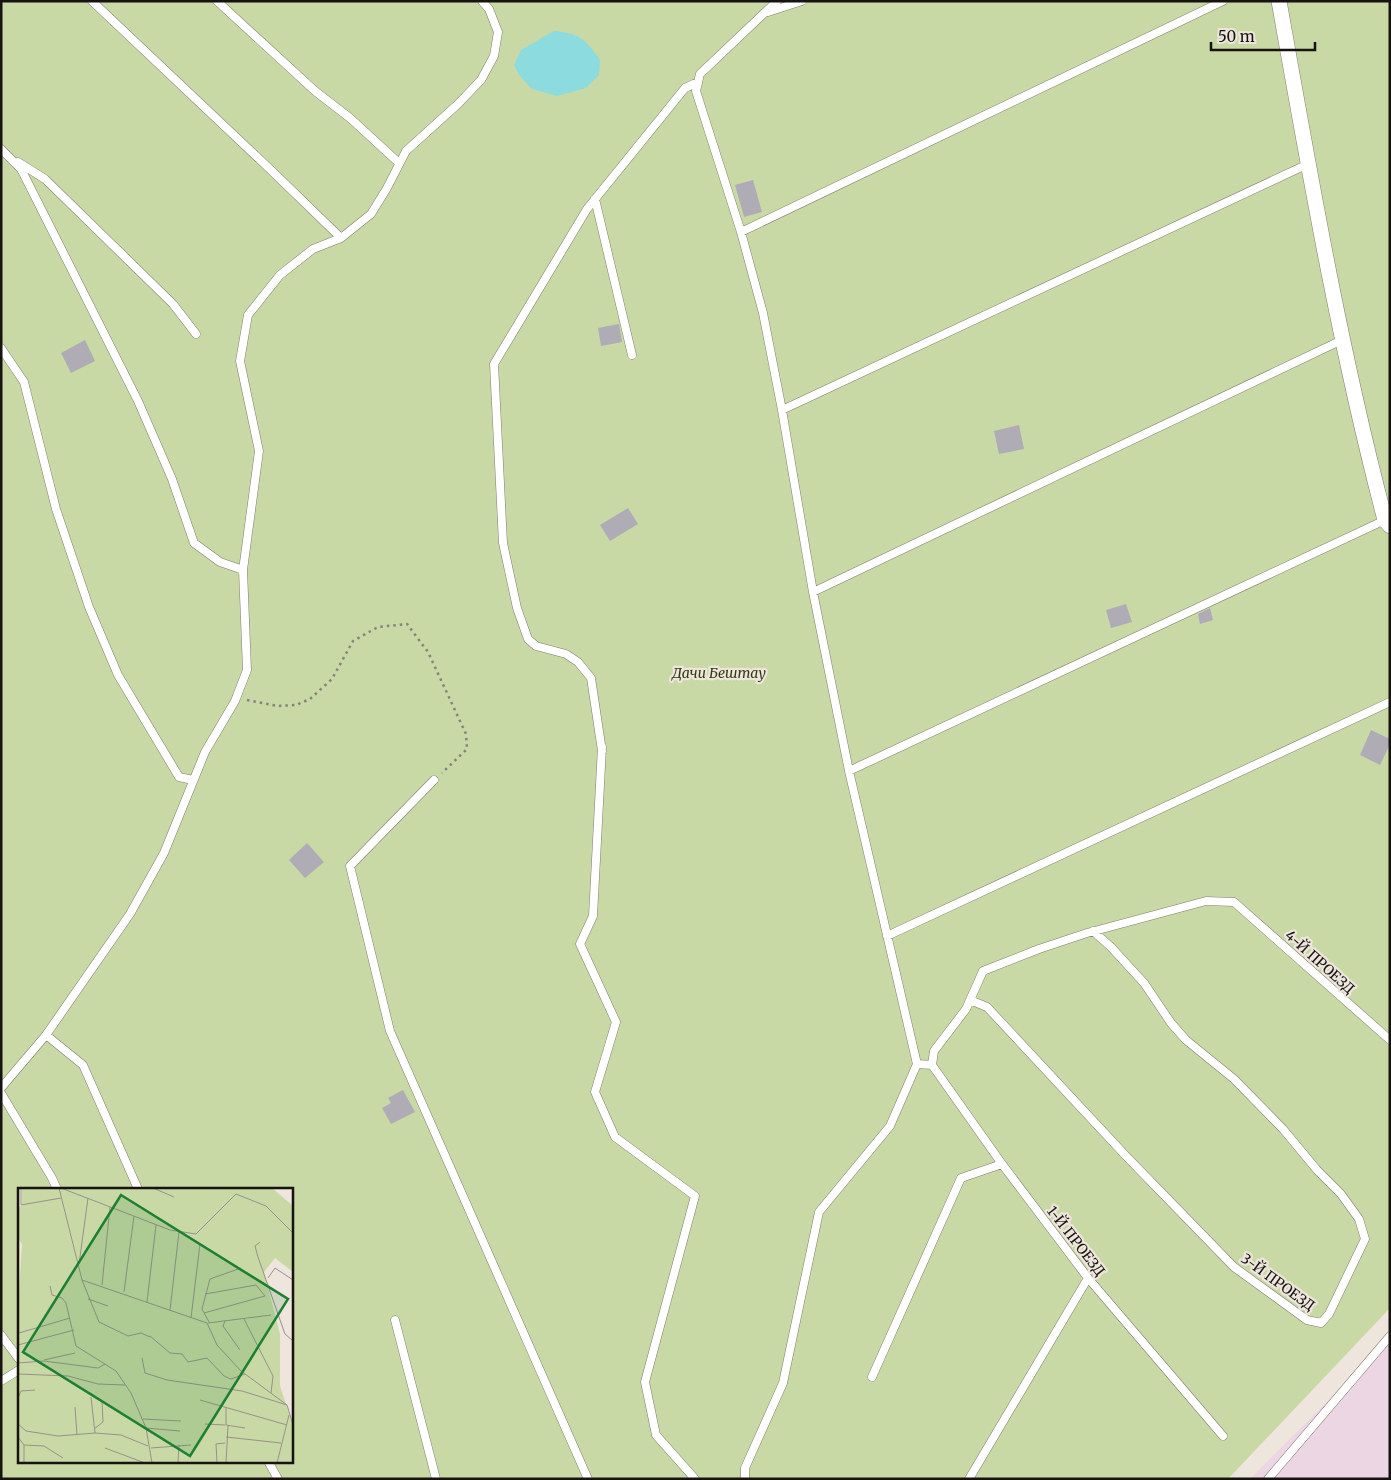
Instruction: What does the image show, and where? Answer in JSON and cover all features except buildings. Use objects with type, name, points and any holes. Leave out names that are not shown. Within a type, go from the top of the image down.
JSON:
[{"type":"street","points":[[1279,1],[1342,340],[1366,449],[1387,523]]},
{"type":"lane","points":[[92,1],[341,238]]},
{"type":"lane","points":[[217,1],[315,91],[350,118],[399,163]]},
{"type":"lane","points":[[1,1088],[46,1035],[130,914],[164,854],[205,752],[235,701],[247,670],[243,570],[259,451],[240,361],[248,315],[280,275],[313,249],[341,238],[371,214],[406,151],[458,104],[481,80],[494,56],[498,32],[489,9],[482,1]]},
{"type":"lane","points":[[745,1479],[745,1468],[783,1383],[819,1212],[890,1126],[917,1064],[849,771],[813,592],[782,410],[763,313],[741,232],[696,91],[700,74],[777,1]]},
{"type":"lane","points":[[766,13],[802,1]]},
{"type":"lane","points":[[741,232],[1223,1]]},
{"type":"lane","points":[[695,1479],[656,1435],[644,1382],[695,1196],[614,1136],[595,1092],[616,1022],[580,944],[593,916],[602,749],[591,678],[578,662],[566,654],[536,646],[528,639],[517,608],[503,543],[494,364],[582,217],[595,199],[685,88],[698,82]]},
{"type":"lane","points":[[1,149],[20,169],[138,401],[172,479],[194,543],[220,562],[243,570]]},
{"type":"lane","points":[[10,157],[45,179],[173,304],[196,334]]},
{"type":"lane","points":[[782,410],[1308,164]]},
{"type":"lane","points":[[595,199],[632,355]]},
{"type":"lane","points":[[813,592],[1342,340]]},
{"type":"lane","points":[[1,348],[24,382],[56,510],[88,607],[118,675],[179,776],[193,780]]},
{"type":"lane","points":[[849,771],[1387,523]]},
{"type":"lane","points":[[887,936],[1390,702]]},
{"type":"lane","points":[[434,780],[350,866],[390,1031],[588,1479]]},
{"type":"lane","name":"4-Й ПРОЕЗД","points":[[1093,931],[1206,901],[1234,902],[1390,1040]]},
{"type":"lane","points":[[917,1064],[932,1065],[934,1051],[966,1008],[983,971],[1039,949],[1093,931]]},
{"type":"lane","name":"3-Й ПРОЕЗД","points":[[970,1000],[987,1007],[1126,1156],[1234,1267],[1306,1320],[1321,1323],[1329,1314],[1365,1239],[1359,1219],[1341,1194],[1317,1170],[1283,1129],[1234,1079],[1186,1040],[1171,1023],[1144,983],[1111,947],[1093,931]]},
{"type":"lane","points":[[46,1035],[83,1065],[138,1188]]},
{"type":"lane","name":"1-Й ПРОЕЗД","points":[[932,1065],[1002,1164],[1088,1278],[1223,1436]]},
{"type":"lane","points":[[1,1093],[57,1188]]},
{"type":"lane","points":[[872,1377],[961,1178],[1002,1164]]},
{"type":"lane","points":[[969,1479],[1088,1278]]},
{"type":"lane","points":[[395,1320],[436,1479]]},
{"type":"lane","points":[[1,1336],[18,1358]]},
{"type":"lane","points":[[1268,1479],[1390,1336]]},
{"type":"lane","points":[[1,1382],[18,1371]]},
{"type":"lane","points":[[269,1462],[278,1479]]},
{"type":"path","points":[[235,701],[252,700],[277,706],[296,705],[310,698],[332,679],[354,641],[378,627],[407,624],[428,652],[466,734],[467,749],[434,780]]},
{"type":"shaded area","points":[[1390,1339],[1390,1479],[1250,1479]]},
{"type":"green space","name":"Дачи Бештау","points":[[1,1],[1390,1],[1390,1308],[1228,1479],[1,1479]]},
{"type":"water","points":[[554,31],[581,38],[600,60],[599,75],[586,88],[557,96],[532,89],[520,76],[514,65],[521,50]]}]
